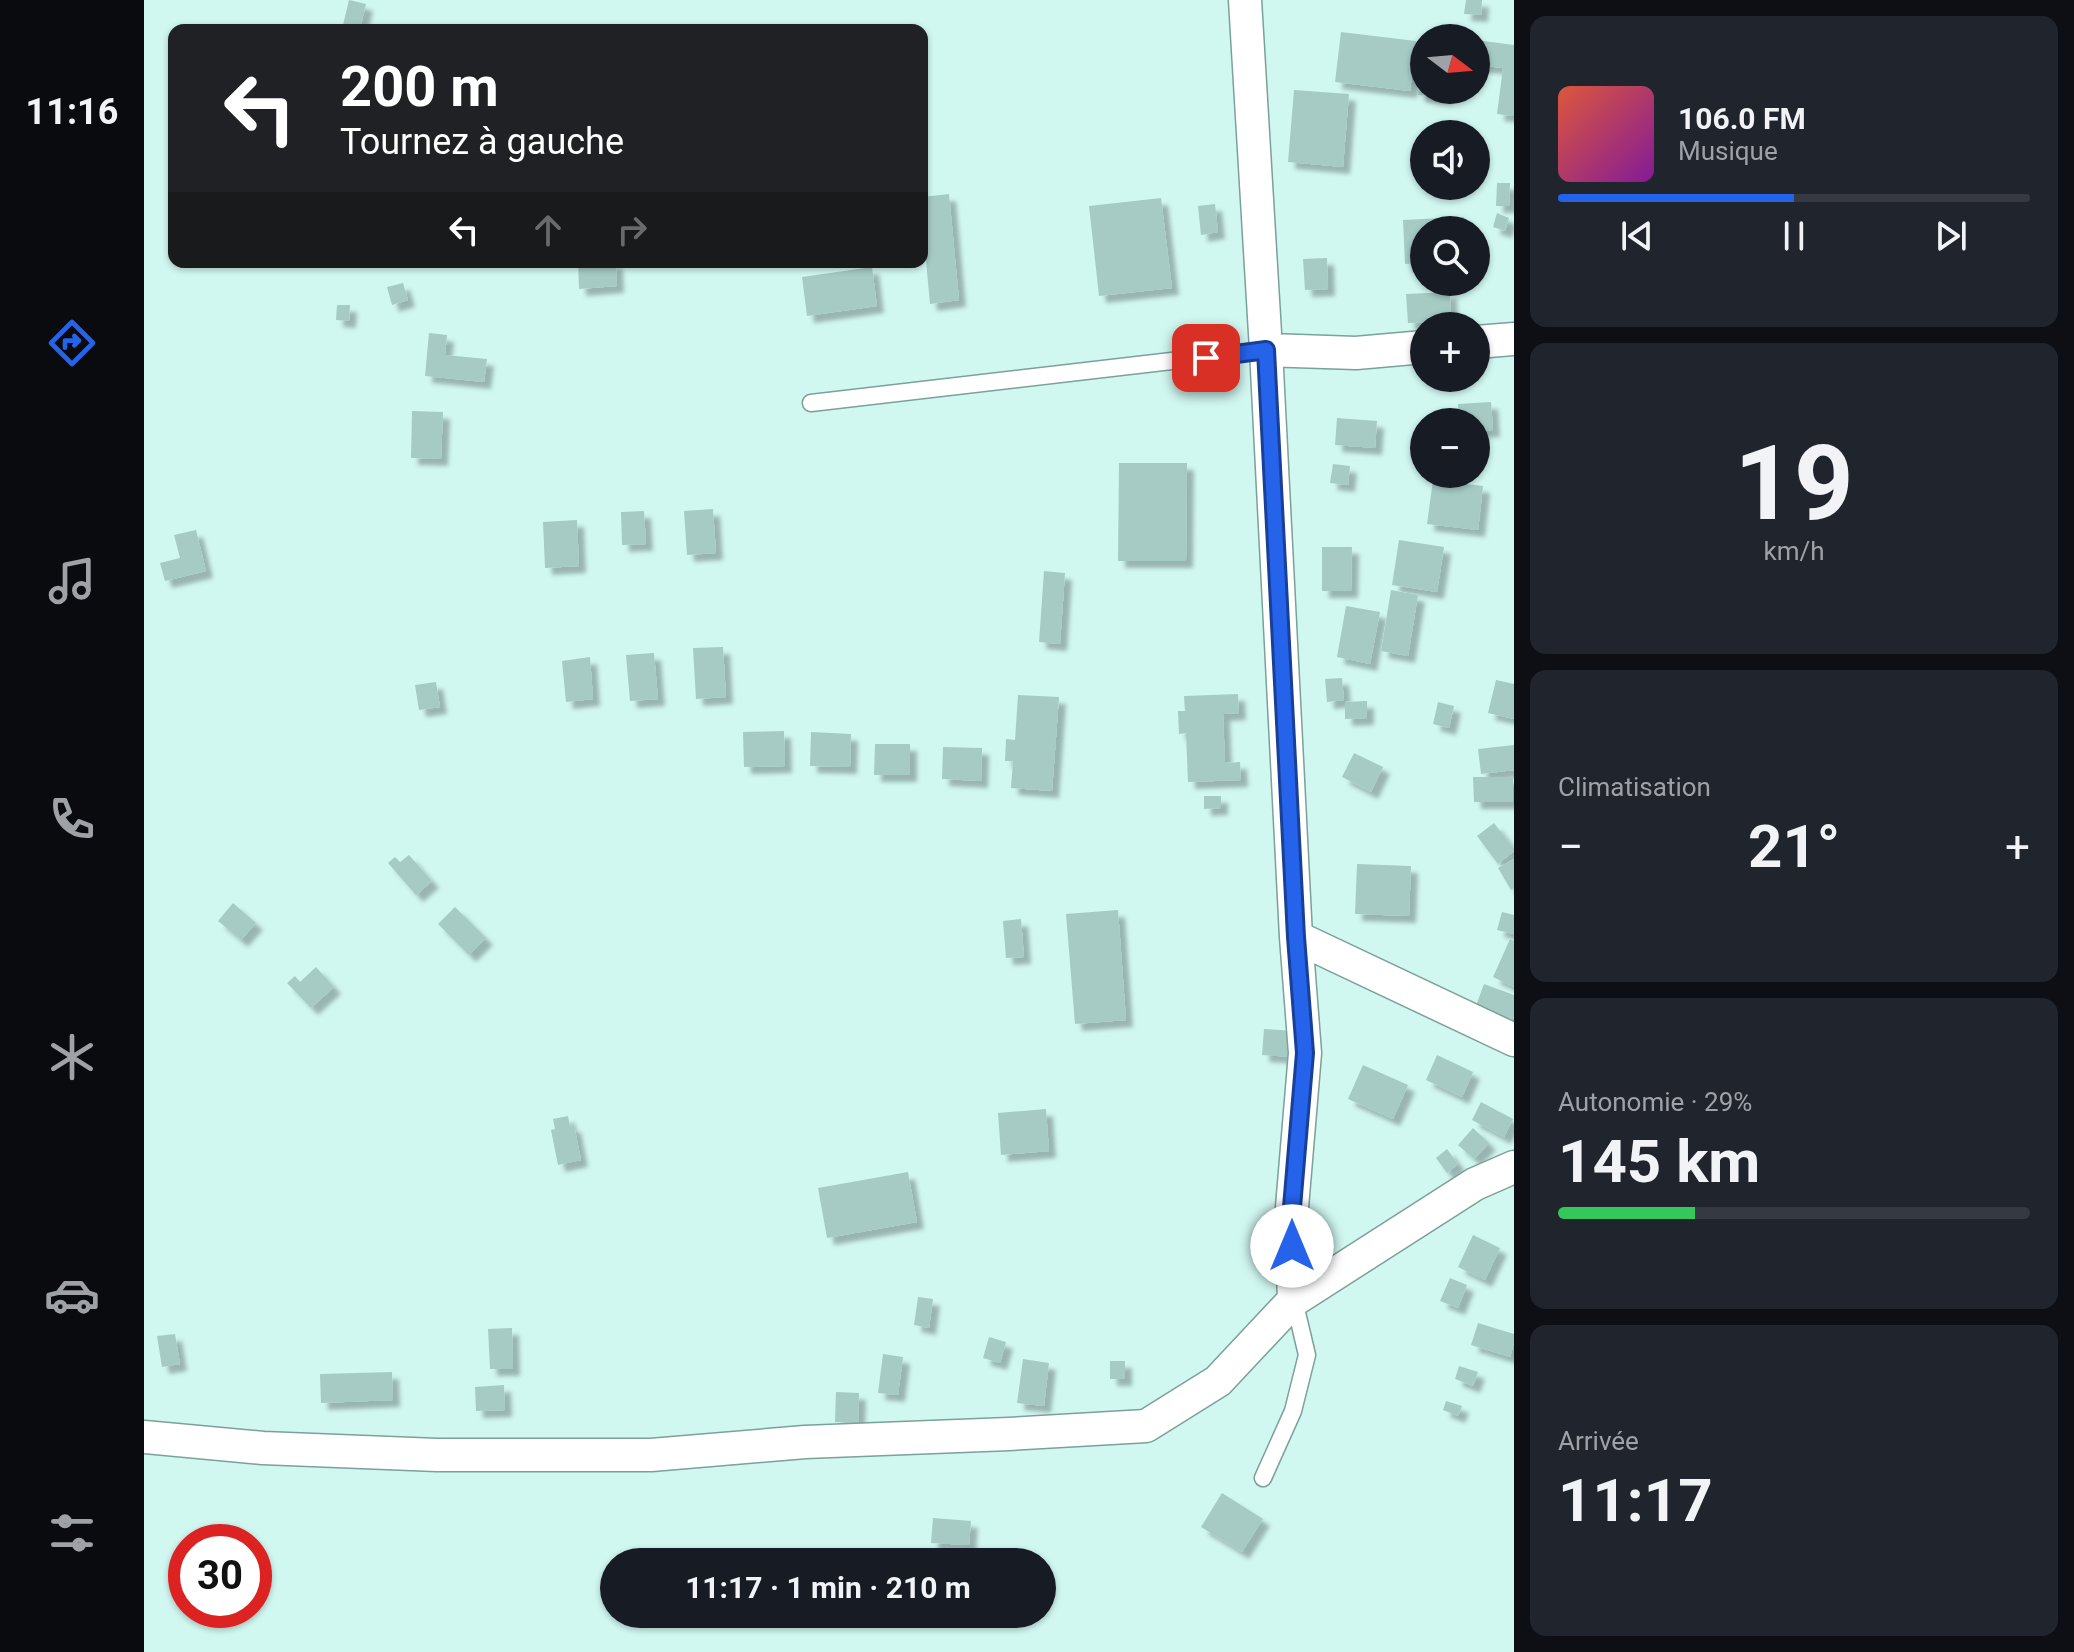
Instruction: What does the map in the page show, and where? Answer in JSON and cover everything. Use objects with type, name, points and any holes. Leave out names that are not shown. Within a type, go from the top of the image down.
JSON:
[{"type":"street","points":[[1245,0],[1305,1053],[1291,1219],[1294,1300]]},
{"type":"street","points":[[1490,341],[1514,339]]},
{"type":"street","points":[[1266,350],[1356,353],[1410,348]]},
{"type":"street","points":[[1296,937],[1514,1040]]},
{"type":"street","points":[[144,1437],[263,1448],[437,1455],[651,1455],[805,1442],[1146,1426],[1218,1381],[1294,1300],[1475,1184],[1514,1167]]},
{"type":"lane","points":[[811,403],[1266,350]]},
{"type":"lane","points":[[1263,1478],[1293,1411],[1307,1355],[1294,1300]]},
{"type":"building","points":[[349,0],[366,4],[361,24],[343,24]]},
{"type":"building","points":[[1466,0],[1482,0],[1481,15],[1464,14]]},
{"type":"building","points":[[1341,32],[1410,40],[1410,91],[1335,82]]},
{"type":"building","points":[[1490,42],[1514,45],[1514,116],[1497,114],[1503,68],[1490,67]]},
{"type":"building","points":[[1294,90],[1349,94],[1343,167],[1288,162]]},
{"type":"building","points":[[1497,183],[1510,183],[1509,206],[1496,206]]},
{"type":"building","points":[[949,194],[959,300],[930,304],[927,268],[928,196]]},
{"type":"building","points":[[1161,198],[1172,288],[1099,296],[1089,206]]},
{"type":"building","points":[[1215,204],[1218,232],[1201,235],[1198,206]]},
{"type":"building","points":[[1497,213],[1509,218],[1505,231],[1493,227]]},
{"type":"building","points":[[1403,220],[1410,220],[1410,264],[1405,264]]},
{"type":"building","points":[[1327,258],[1328,289],[1305,290],[1303,259]]},
{"type":"building","points":[[578,268],[616,268],[617,286],[579,289]]},
{"type":"building","points":[[872,268],[877,306],[807,316],[802,277]]},
{"type":"building","points":[[403,283],[408,300],[392,305],[387,287]]},
{"type":"building","points":[[1406,294],[1450,296],[1451,312],[1410,312],[1408,323]]},
{"type":"building","points":[[337,305],[350,305],[349,321],[336,320]]},
{"type":"building","points":[[429,333],[447,335],[445,355],[487,359],[484,382],[425,376]]},
{"type":"building","points":[[1491,402],[1493,430],[1490,430],[1490,408],[1458,408],[1458,404]]},
{"type":"building","points":[[412,411],[443,412],[441,459],[411,458]]},
{"type":"building","points":[[1337,418],[1377,421],[1375,448],[1335,445]]},
{"type":"building","points":[[1119,463],[1187,463],[1186,561],[1118,561]]},
{"type":"building","points":[[1333,464],[1350,466],[1348,485],[1330,483]]},
{"type":"building","points":[[1432,488],[1483,488],[1478,530],[1427,524]]},
{"type":"building","points":[[713,509],[716,553],[687,555],[684,511]]},
{"type":"building","points":[[644,511],[646,544],[622,545],[621,512]]},
{"type":"building","points":[[577,520],[579,566],[545,568],[543,522]]},
{"type":"building","points":[[196,530],[206,571],[165,581],[160,563],[180,558],[174,535]]},
{"type":"building","points":[[1399,540],[1444,547],[1437,592],[1392,585]]},
{"type":"building","points":[[1322,547],[1352,547],[1351,591],[1322,591]]},
{"type":"building","points":[[1044,571],[1065,573],[1060,644],[1039,642]]},
{"type":"building","points":[[1391,590],[1418,595],[1408,656],[1381,651]]},
{"type":"building","points":[[1346,606],[1380,612],[1370,664],[1337,657]]},
{"type":"building","points":[[723,647],[726,697],[696,699],[693,648]]},
{"type":"building","points":[[654,653],[658,699],[630,701],[626,655]]},
{"type":"building","points":[[590,657],[593,699],[566,702],[562,661]]},
{"type":"building","points":[[1342,678],[1344,700],[1327,702],[1325,679]]},
{"type":"building","points":[[1496,680],[1514,684],[1514,719],[1488,713]]},
{"type":"building","points":[[436,682],[440,707],[419,710],[415,685]]},
{"type":"building","points":[[1238,694],[1239,713],[1223,714],[1225,763],[1240,762],[1241,780],[1188,782],[1186,733],[1179,734],[1178,711],[1185,711],[1184,696]]},
{"type":"building","points":[[1018,695],[1059,697],[1052,791],[1011,788],[1013,761],[1005,761],[1006,739],[1015,740]]},
{"type":"building","points":[[1367,701],[1367,718],[1345,719],[1345,702]]},
{"type":"building","points":[[1438,702],[1454,706],[1449,728],[1433,724]]},
{"type":"building","points":[[784,731],[785,766],[744,767],[743,732]]},
{"type":"building","points":[[811,732],[851,734],[850,767],[810,766]]},
{"type":"building","points":[[875,744],[910,744],[910,775],[874,775]]},
{"type":"building","points":[[1514,745],[1514,770],[1481,774],[1478,749]]},
{"type":"building","points":[[943,747],[982,748],[981,781],[942,779]]},
{"type":"building","points":[[1354,753],[1383,767],[1371,792],[1342,777]]},
{"type":"building","points":[[1473,777],[1513,777],[1513,802],[1474,802]]},
{"type":"building","points":[[1204,796],[1221,796],[1221,808],[1204,809]]},
{"type":"building","points":[[1494,823],[1514,849],[1498,864],[1477,836]]},
{"type":"building","points":[[409,855],[432,881],[416,895],[388,863],[395,857],[400,862]]},
{"type":"building","points":[[1514,859],[1514,888],[1511,890],[1498,868]]},
{"type":"building","points":[[1357,864],[1411,866],[1409,916],[1355,914]]},
{"type":"building","points":[[233,903],[256,923],[241,940],[218,921]]},
{"type":"building","points":[[455,907],[486,938],[469,955],[438,924]]},
{"type":"building","points":[[1118,910],[1126,1020],[1075,1024],[1066,914]]},
{"type":"building","points":[[1502,912],[1514,915],[1514,934],[1497,930]]},
{"type":"building","points":[[1021,919],[1024,957],[1006,958],[1003,921]]},
{"type":"building","points":[[1510,939],[1514,941],[1514,987],[1493,977]]},
{"type":"building","points":[[316,967],[334,987],[311,1008],[287,983],[295,976],[300,982]]},
{"type":"building","points":[[1484,984],[1514,995],[1511,1025],[1474,1011]]},
{"type":"building","points":[[1264,1029],[1295,1031],[1293,1057],[1262,1055]]},
{"type":"building","points":[[1437,1055],[1473,1072],[1462,1097],[1426,1080]]},
{"type":"building","points":[[1363,1065],[1408,1085],[1393,1119],[1348,1099]]},
{"type":"building","points":[[1481,1102],[1513,1119],[1504,1137],[1472,1120]]},
{"type":"building","points":[[1046,1109],[1049,1151],[1001,1155],[998,1113]]},
{"type":"building","points":[[568,1116],[570,1126],[574,1125],[581,1160],[558,1165],[551,1130],[555,1129],[553,1119]]},
{"type":"building","points":[[1473,1128],[1489,1143],[1474,1159],[1458,1145]]},
{"type":"building","points":[[1447,1149],[1458,1164],[1447,1173],[1436,1158]]},
{"type":"building","points":[[908,1172],[917,1222],[827,1238],[818,1188]]},
{"type":"building","points":[[1473,1235],[1500,1248],[1485,1280],[1458,1267]]},
{"type":"building","points":[[1450,1278],[1467,1285],[1458,1308],[1440,1301]]},
{"type":"building","points":[[918,1297],[933,1299],[929,1328],[914,1325]]},
{"type":"building","points":[[1478,1323],[1514,1334],[1510,1357],[1471,1345]]},
{"type":"building","points":[[512,1328],[513,1369],[490,1369],[488,1329]]},
{"type":"building","points":[[175,1334],[180,1364],[162,1367],[157,1336]]},
{"type":"building","points":[[989,1337],[1006,1342],[1000,1363],[983,1358]]},
{"type":"building","points":[[883,1354],[903,1357],[898,1395],[878,1393]]},
{"type":"building","points":[[1023,1359],[1049,1363],[1044,1406],[1017,1403]]},
{"type":"building","points":[[1110,1361],[1125,1361],[1125,1379],[1110,1379]]},
{"type":"building","points":[[1459,1366],[1478,1372],[1473,1386],[1455,1379]]},
{"type":"building","points":[[392,1372],[393,1400],[321,1403],[320,1374]]},
{"type":"building","points":[[504,1385],[505,1410],[476,1411],[475,1387]]},
{"type":"building","points":[[836,1392],[859,1393],[858,1423],[835,1422]]},
{"type":"building","points":[[1446,1401],[1462,1406],[1458,1416],[1443,1410]]},
{"type":"building","points":[[1222,1493],[1263,1519],[1242,1552],[1201,1527]]},
{"type":"building","points":[[933,1518],[971,1521],[969,1545],[931,1543]]},
{"type":"route","points":[[1206,358],[1266,350],[1296,937],[1305,1053],[1291,1219],[1292,1246]]}]
